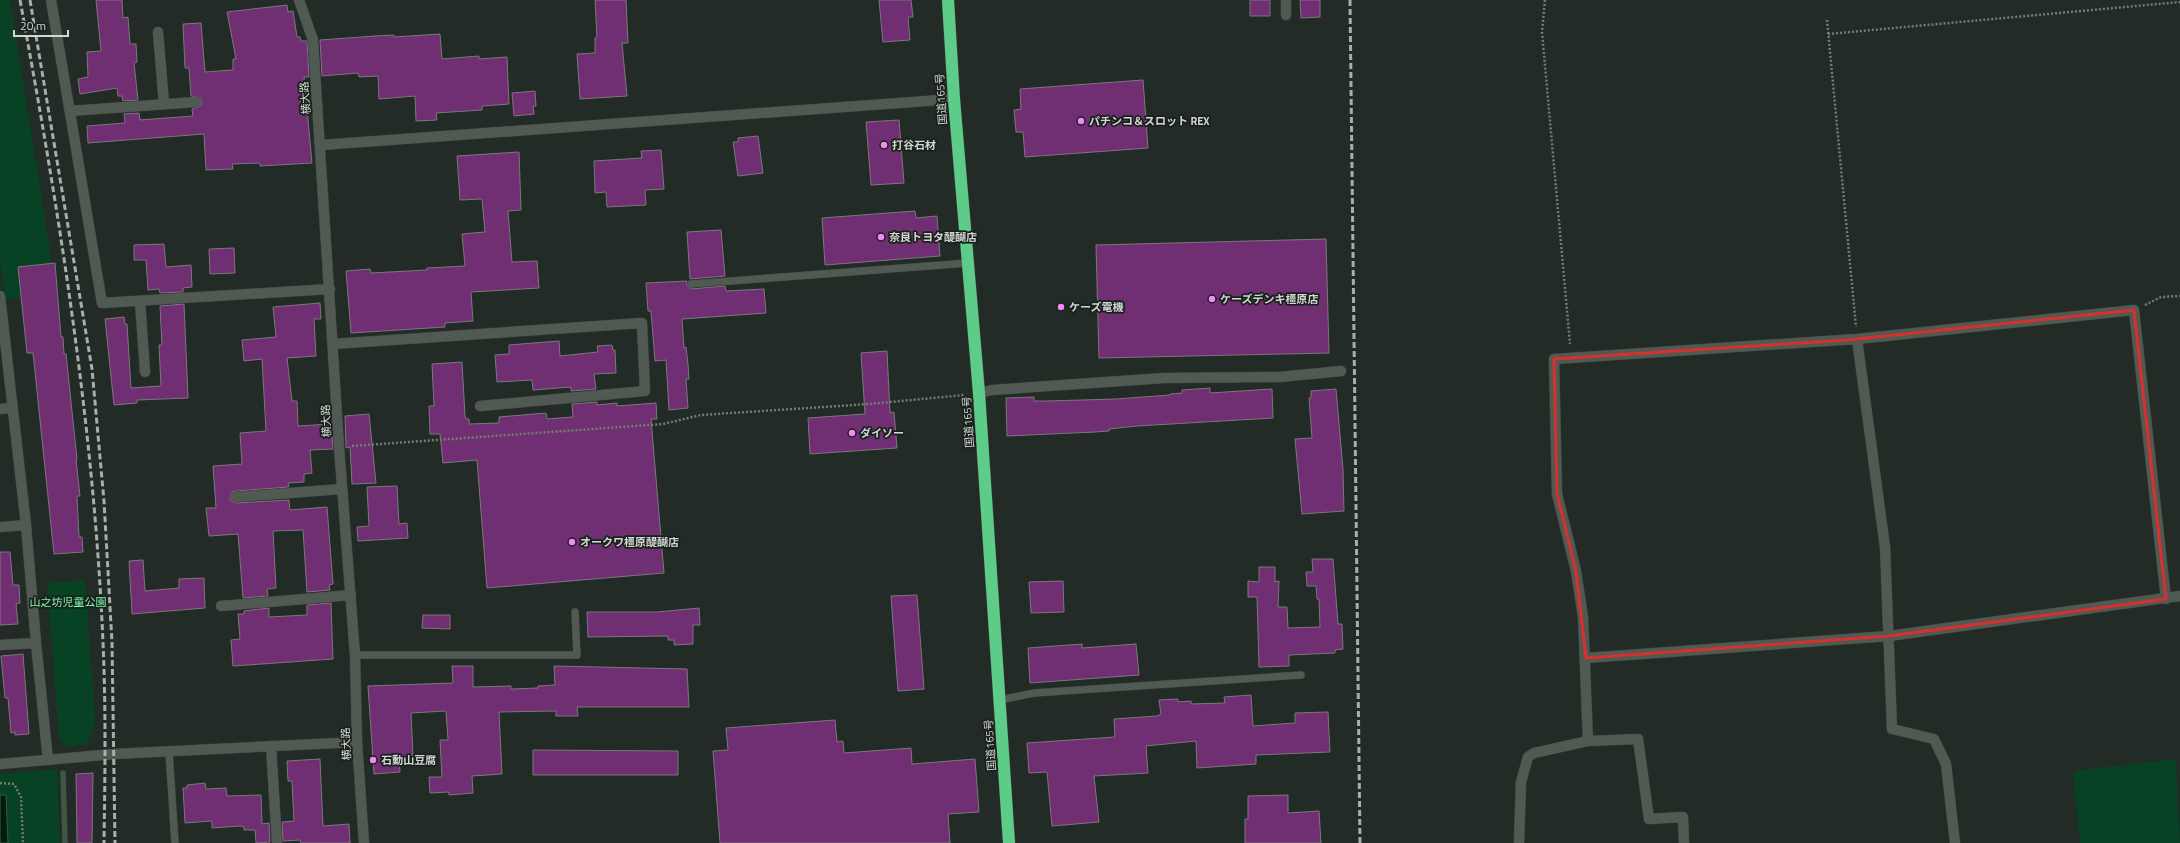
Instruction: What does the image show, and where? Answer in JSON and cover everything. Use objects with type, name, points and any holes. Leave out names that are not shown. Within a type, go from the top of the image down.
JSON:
[{"type":"highway","name":"国道165号","points":[[948,0],[954,99],[979,393],[1009,843]]},
{"type":"street","points":[[51,0],[102,303],[330,288]]},
{"type":"street","name":"横大路","points":[[299,0],[313,40],[321,145],[339,447],[355,655],[357,742],[364,843]]},
{"type":"street","points":[[1286,0],[1286,15]]},
{"type":"street","points":[[158,32],[164,104]]},
{"type":"street","points":[[321,145],[954,99]]},
{"type":"street","points":[[70,111],[196,102]]},
{"type":"street","points":[[0,296],[26,525],[48,760]]},
{"type":"street","points":[[140,301],[145,372]]},
{"type":"street","points":[[1588,741],[1586,658],[1583,617],[1576,571],[1557,494],[1553,370],[1554,359],[1571,360],[1615,354],[1857,339],[2134,310],[2166,599]]},
{"type":"street","points":[[333,344],[642,323],[645,391],[480,406]]},
{"type":"street","points":[[1857,339],[1885,547],[1892,729],[1934,739],[1946,764],[1955,843]]},
{"type":"street","points":[[979,393],[992,390],[1164,378],[1280,377],[1341,371]]},
{"type":"street","points":[[0,409],[12,408]]},
{"type":"street","points":[[236,497],[342,490]]},
{"type":"street","points":[[0,527],[26,525]]},
{"type":"street","points":[[221,606],[351,595]]},
{"type":"street","points":[[1586,658],[1889,636],[2180,596]]},
{"type":"street","points":[[0,645],[36,643]]},
{"type":"street","points":[[1519,843],[1521,782],[1528,757],[1534,753],[1588,741],[1638,739],[1649,819],[1683,816],[1684,843]]},
{"type":"street","points":[[0,764],[168,752],[357,742]]},
{"type":"street","points":[[271,746],[277,843]]},
{"type":"lane","points":[[691,284],[968,264]]},
{"type":"lane","points":[[355,655],[577,654],[575,612]]},
{"type":"lane","points":[[1000,700],[1034,693],[1301,675]]},
{"type":"lane","points":[[168,752],[175,843]]},
{"type":"path","points":[[1545,0],[1542,32],[1571,360]]},
{"type":"path","points":[[1828,34],[2180,2]]},
{"type":"path","points":[[1827,20],[1857,339]]},
{"type":"path","points":[[2134,310],[2161,297],[2180,296]]},
{"type":"path","points":[[339,447],[663,424],[701,415],[869,404],[979,393]]},
{"type":"path","points":[[0,783],[14,784],[21,797],[23,843]]},
{"type":"highlighted area","points":[[2134,310],[2166,599],[1889,636],[1586,658],[1576,571],[1557,494],[1554,359],[1847,340]]},
{"type":"green space","points":[[0,0],[10,0],[57,294],[5,300],[0,257]]},
{"type":"green space","name":"山之坊児童公園","points":[[85,580],[95,716],[93,731],[87,744],[69,747],[59,739],[47,583]]},
{"type":"green space","points":[[2176,759],[2180,843],[2080,843],[2073,771]]},
{"type":"green space","points":[[57,769],[60,843],[0,843],[0,774]]},
{"type":"shaded area","points":[[0,795],[6,795],[8,843],[0,843]]},
{"type":"building","points":[[96,0],[122,0],[123,18],[128,17],[130,44],[136,44],[137,62],[134,63],[138,100],[123,101],[122,96],[118,96],[117,88],[80,94],[78,79],[88,77],[87,52],[101,51]]},
{"type":"building","points":[[595,0],[626,0],[628,43],[622,43],[627,96],[580,99],[577,54],[595,53],[595,38],[597,37]]},
{"type":"building","points":[[879,0],[911,0],[913,17],[908,17],[910,40],[883,42]]},
{"type":"building","points":[[1250,0],[1270,0],[1270,16],[1250,16]]},
{"type":"building","points":[[1300,0],[1320,0],[1320,17],[1301,18]]},
{"type":"building","points":[[287,5],[288,12],[293,11],[297,37],[300,37],[301,41],[307,41],[309,77],[304,77],[312,163],[260,166],[260,163],[232,164],[233,169],[206,170],[204,134],[88,143],[87,126],[125,123],[124,114],[139,113],[140,120],[193,116],[192,109],[202,105],[201,98],[191,96],[189,68],[185,68],[183,24],[201,23],[205,72],[233,70],[233,59],[236,59],[227,12]]},
{"type":"building","points":[[440,34],[442,59],[479,56],[479,59],[507,57],[509,104],[482,106],[482,110],[436,113],[437,120],[416,121],[415,96],[379,99],[378,76],[359,77],[358,73],[322,76],[320,40],[394,35],[394,37]]},
{"type":"building","name":"パチンコ＆スロット REX","points":[[1143,80],[1148,148],[1025,157],[1023,132],[1016,132],[1014,110],[1021,109],[1020,89]]},
{"type":"building","points":[[535,91],[536,106],[533,106],[534,114],[514,116],[512,93]]},
{"type":"building","name":"打谷石材","points":[[899,120],[904,183],[871,185],[866,122]]},
{"type":"building","points":[[758,136],[763,173],[738,176],[733,142],[738,142],[738,138]]},
{"type":"building","points":[[661,150],[664,189],[645,190],[646,205],[607,207],[606,192],[595,193],[594,161],[642,158],[641,151]]},
{"type":"building","points":[[519,152],[521,210],[508,211],[512,262],[537,261],[539,288],[471,292],[473,321],[445,323],[445,327],[351,333],[346,271],[370,269],[371,273],[465,266],[462,234],[485,232],[482,199],[460,200],[457,156]]},
{"type":"building","name":"奈良トヨタ醍醐店","points":[[915,211],[916,218],[937,216],[940,256],[825,265],[822,218]]},
{"type":"building","points":[[721,230],[725,276],[690,279],[687,232]]},
{"type":"building","name":"ケーズデンキ橿原店","points":[[1326,239],[1329,353],[1099,358],[1096,245]]},
{"type":"building","points":[[164,244],[166,267],[191,265],[192,287],[183,288],[183,292],[160,293],[159,289],[148,290],[146,260],[134,260],[134,245]]},
{"type":"building","points":[[234,248],[235,273],[210,274],[209,249]]},
{"type":"building","points":[[55,263],[61,337],[63,337],[64,354],[66,354],[77,459],[80,496],[77,496],[79,537],[82,537],[83,552],[54,554],[33,353],[27,353],[18,267]]},
{"type":"building","points":[[687,281],[687,286],[691,289],[725,286],[726,291],[764,289],[766,313],[682,319],[684,348],[686,347],[688,364],[689,379],[686,379],[688,408],[669,410],[666,360],[655,361],[651,311],[648,311],[646,283]]},
{"type":"building","points":[[320,303],[321,319],[314,319],[316,356],[287,358],[292,401],[297,401],[298,426],[331,424],[333,449],[310,450],[312,473],[304,474],[304,482],[288,483],[289,487],[236,491],[232,492],[230,497],[231,501],[236,503],[289,500],[290,510],[327,507],[333,584],[329,585],[330,590],[307,592],[303,530],[273,531],[276,588],[267,589],[268,596],[243,598],[238,534],[209,536],[206,508],[216,508],[213,466],[242,464],[240,433],[266,431],[262,359],[244,361],[242,340],[276,337],[273,307]]},
{"type":"building","points":[[184,304],[188,398],[137,400],[137,403],[114,405],[105,319],[124,317],[125,324],[127,324],[131,388],[161,386],[159,345],[162,345],[160,306]]},
{"type":"building","points":[[559,341],[560,356],[598,352],[597,346],[612,345],[613,350],[615,350],[616,373],[594,374],[596,389],[571,391],[571,387],[533,390],[532,380],[497,382],[495,355],[509,354],[509,345]]},
{"type":"building","name":"ダイソー","points":[[887,351],[890,413],[894,412],[897,448],[810,454],[808,418],[865,414],[861,353]]},
{"type":"building","name":"オークワ橿原醍醐店","points":[[462,362],[465,416],[466,419],[469,419],[469,424],[499,423],[499,417],[546,413],[547,419],[573,417],[572,404],[597,402],[597,405],[617,403],[617,406],[656,403],[657,419],[651,419],[664,573],[487,588],[477,460],[443,463],[440,434],[430,434],[429,406],[434,406],[432,364]]},
{"type":"building","points":[[1210,388],[1210,393],[1272,389],[1273,418],[1137,426],[1095,432],[1007,436],[1006,398],[1034,397],[1034,401],[1116,399],[1170,395],[1182,393],[1182,390]]},
{"type":"building","points":[[1336,389],[1343,469],[1344,511],[1302,514],[1295,439],[1312,438],[1309,398],[1311,398],[1311,391]]},
{"type":"building","points":[[369,414],[376,483],[352,484],[350,447],[346,448],[345,416]]},
{"type":"building","points":[[397,486],[399,524],[407,523],[408,538],[358,541],[357,527],[369,526],[367,487]]},
{"type":"building","points":[[0,552],[10,552],[13,585],[19,585],[20,603],[16,604],[18,624],[0,625]]},
{"type":"building","points":[[1312,559],[1333,559],[1338,624],[1342,624],[1343,649],[1335,650],[1335,653],[1289,655],[1289,666],[1259,667],[1257,597],[1248,597],[1248,581],[1259,582],[1259,567],[1275,567],[1275,582],[1279,581],[1278,607],[1287,607],[1288,628],[1320,627],[1319,599],[1317,599],[1316,586],[1307,586],[1306,572],[1313,572]]},
{"type":"building","points":[[143,560],[145,591],[179,588],[179,579],[204,578],[205,608],[132,614],[129,561]]},
{"type":"building","points":[[1063,581],[1064,612],[1031,613],[1029,582]]},
{"type":"building","points":[[917,595],[924,689],[898,691],[891,596]]},
{"type":"building","points":[[331,603],[333,659],[233,666],[231,640],[240,639],[238,614],[244,614],[244,611],[269,608],[269,617],[307,615],[307,605]]},
{"type":"building","points":[[699,608],[700,625],[693,625],[693,644],[674,645],[674,640],[668,640],[668,636],[588,637],[587,612],[657,612]]},
{"type":"building","points":[[423,615],[450,615],[450,629],[422,628]]},
{"type":"building","points":[[1082,644],[1082,648],[1136,644],[1139,675],[1030,683],[1028,648]]},
{"type":"building","points":[[23,654],[29,734],[15,735],[15,732],[11,733],[8,698],[5,698],[1,656]]},
{"type":"building","points":[[452,666],[473,666],[473,687],[511,686],[511,689],[538,688],[538,686],[555,685],[554,666],[687,669],[689,707],[577,707],[578,716],[556,716],[556,711],[499,712],[502,774],[472,776],[473,793],[449,795],[449,792],[430,793],[429,777],[442,777],[440,740],[448,740],[446,711],[411,713],[413,756],[399,757],[400,772],[374,774],[368,686],[453,683]]},
{"type":"building","points":[[1251,695],[1253,726],[1295,723],[1295,713],[1328,712],[1330,752],[1256,755],[1256,764],[1197,768],[1196,741],[1146,746],[1148,773],[1094,776],[1099,822],[1052,826],[1047,772],[1029,773],[1027,743],[1115,737],[1114,719],[1157,716],[1161,714],[1159,700],[1178,699],[1178,702],[1191,701],[1191,704],[1225,703],[1224,697]]},
{"type":"building","points":[[835,720],[837,742],[843,741],[844,753],[911,748],[912,764],[975,759],[979,812],[948,814],[950,843],[720,843],[713,751],[728,750],[726,728]]},
{"type":"building","points":[[533,750],[678,751],[678,775],[533,775]]},
{"type":"building","points":[[320,759],[323,826],[349,824],[350,843],[301,843],[300,840],[283,841],[282,822],[294,821],[292,781],[288,781],[287,761]]},
{"type":"building","points":[[93,773],[92,843],[77,843],[76,774]]},
{"type":"building","points":[[205,783],[206,789],[226,788],[227,796],[261,795],[262,824],[269,823],[270,842],[256,843],[255,830],[244,830],[244,827],[240,826],[212,828],[212,821],[185,823],[183,788],[187,788],[187,785]]},
{"type":"building","points":[[1288,795],[1288,813],[1319,811],[1321,843],[1245,843],[1245,819],[1248,819],[1248,796]]},
{"type":"waterway","points":[[63,773],[65,843]]},
{"type":"railway","points":[[20,0],[61,239],[73,320],[92,481],[104,668],[104,843]]},
{"type":"railway","points":[[30,0],[92,369],[104,501],[112,642],[115,843]]},
{"type":"railway","points":[[1350,0],[1360,843]]},
{"type":"place","name":"パチンコ＆スロット REX","points":[[1081,121]]},
{"type":"place","name":"打谷石材","points":[[884,145]]},
{"type":"place","name":"奈良トヨタ醍醐店","points":[[881,237]]},
{"type":"place","name":"ケーズデンキ橿原店","points":[[1212,299]]},
{"type":"place","name":"ケーズ電機","points":[[1061,307]]},
{"type":"place","name":"ダイソー","points":[[852,433]]},
{"type":"place","name":"オークワ橿原醍醐店","points":[[572,542]]},
{"type":"place","name":"石動山豆腐","points":[[373,760]]}]
